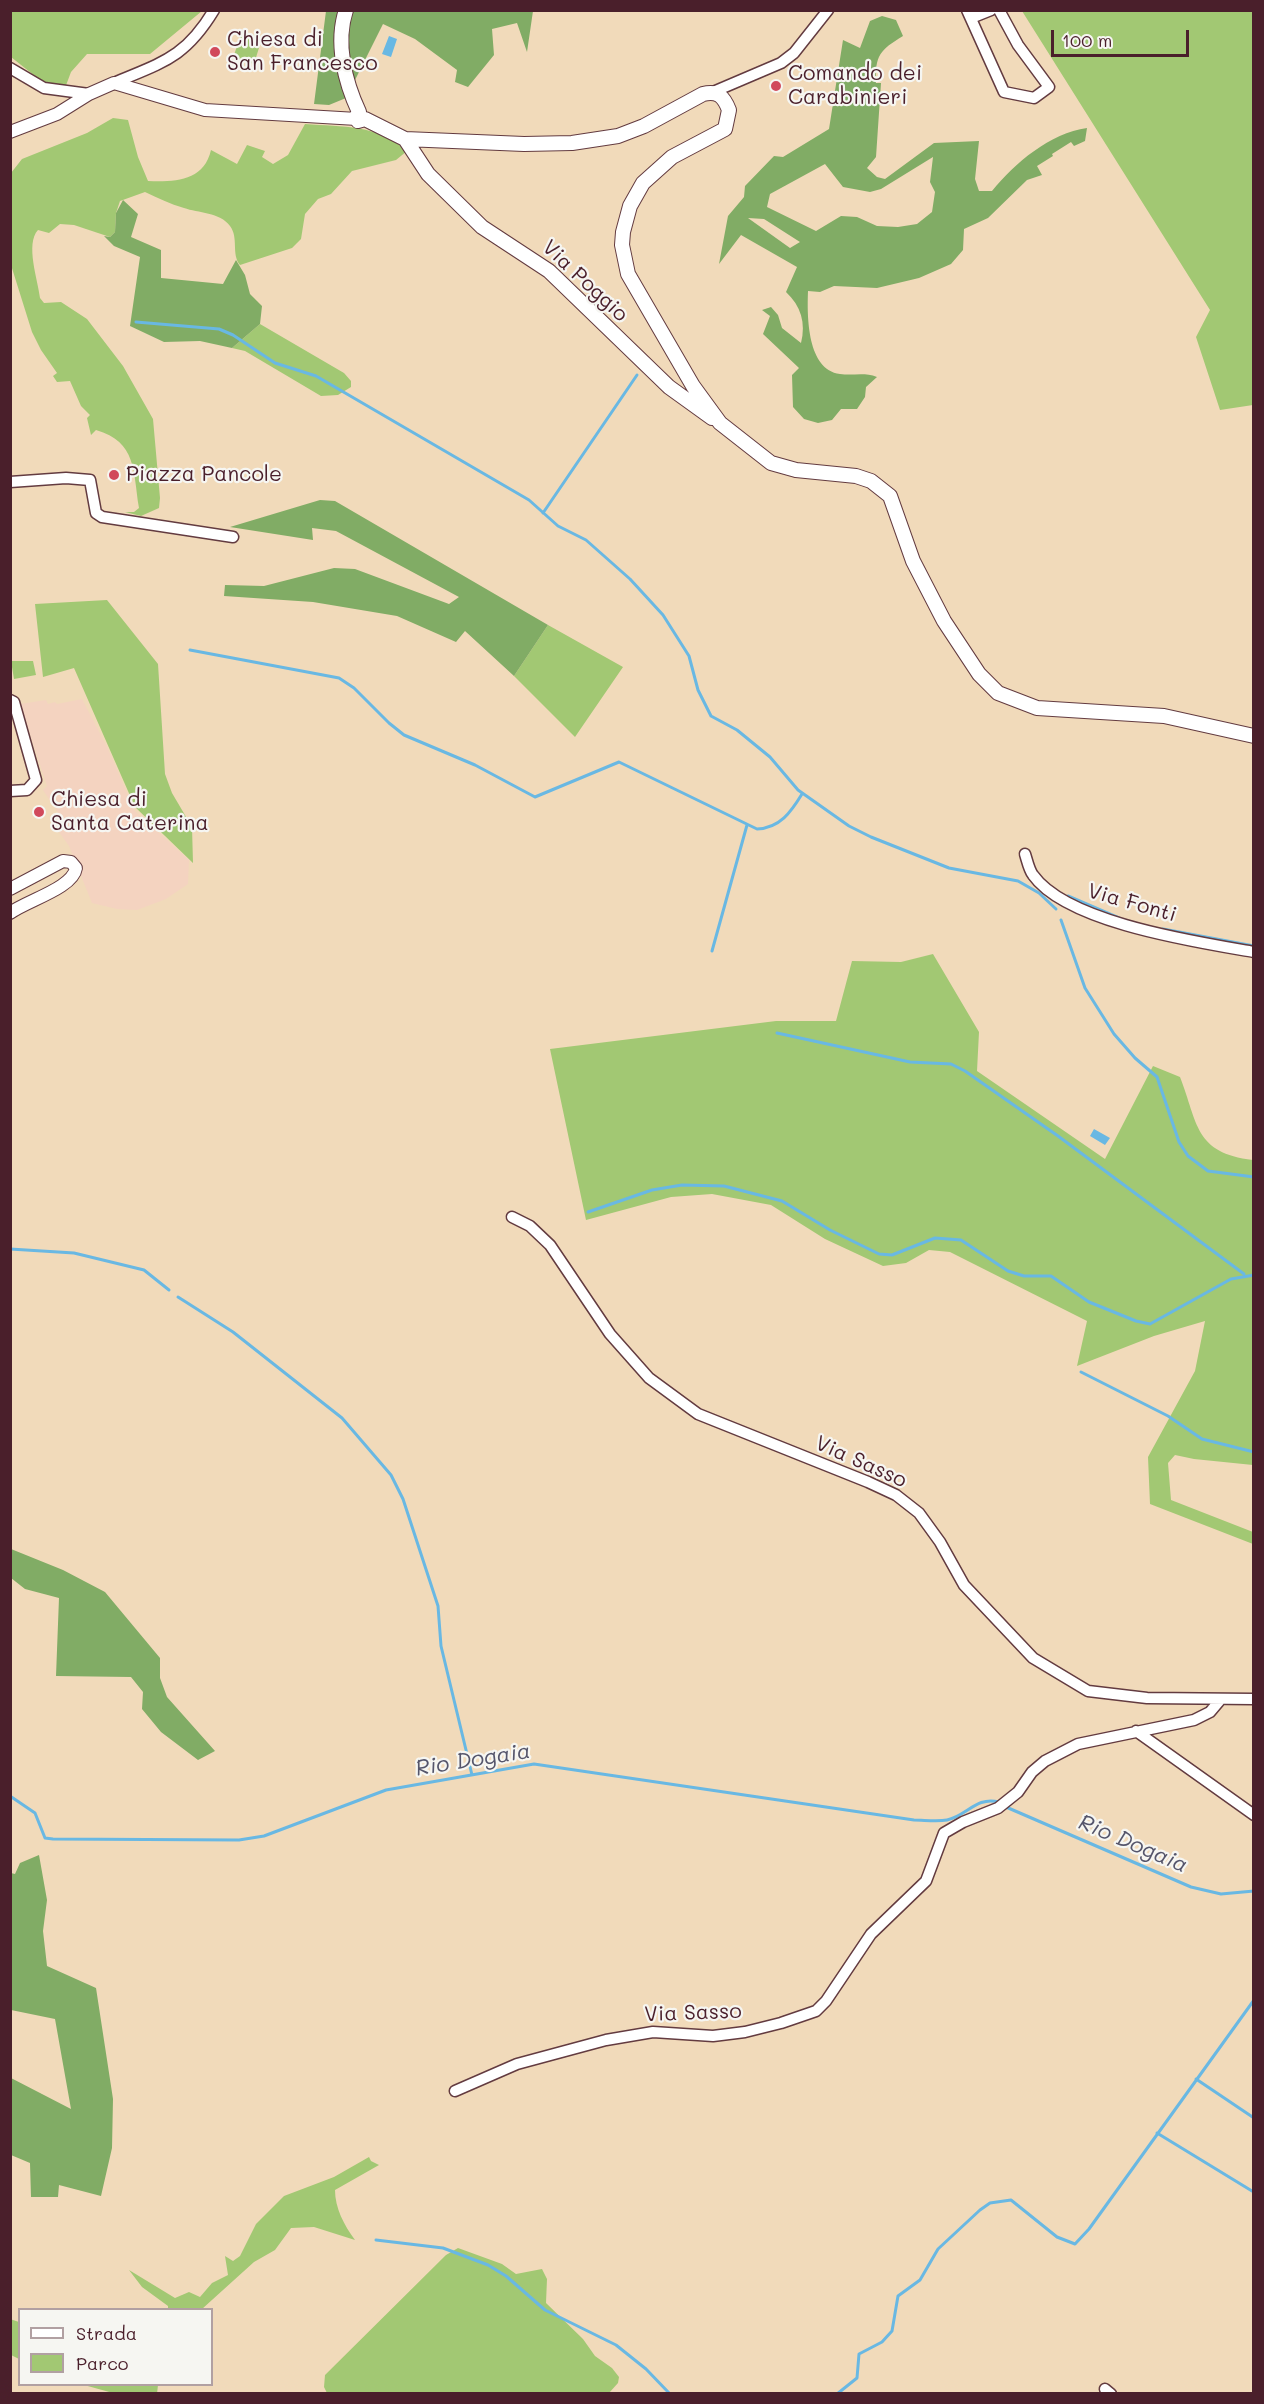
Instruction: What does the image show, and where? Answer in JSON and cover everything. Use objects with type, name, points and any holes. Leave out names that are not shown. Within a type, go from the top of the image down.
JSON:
[{"type":"main road","points":[[346,10],[342,38],[343,58],[348,89],[360,117],[405,139],[524,144],[572,142],[618,136],[644,126],[687,101],[713,92],[726,101],[729,110],[725,129],[672,157],[643,183],[626,218],[622,245],[628,274],[645,308],[720,423]]},
{"type":"main road","name":"Via Poggio","points":[[405,139],[428,174],[482,227],[549,271],[669,387],[771,463],[796,470],[856,476],[871,481],[886,490],[913,561],[944,621],[979,674],[998,693],[1037,708],[1164,716],[1254,736]]},
{"type":"street","points":[[10,132],[57,114],[89,94],[183,50],[200,34],[214,10]]},
{"type":"street","points":[[713,92],[781,63],[794,53],[828,10]]},
{"type":"street","points":[[991,10],[969,14],[1004,92],[1034,98],[1049,87],[1038,68],[1018,45],[999,10]]},
{"type":"street","points":[[10,68],[44,88],[89,94]]},
{"type":"street","points":[[114,83],[211,111],[360,117]]},
{"type":"street","points":[[10,482],[66,478],[90,480],[93,505],[96,513],[102,517],[233,537]]},
{"type":"street","points":[[10,700],[14,702],[36,780],[27,790],[10,791]]},
{"type":"street","name":"Via Fonti","points":[[1025,854],[1032,874],[1045,888],[1077,908],[1126,925],[1254,952]]},
{"type":"street","points":[[10,889],[53,864],[63,861],[71,862],[76,868],[75,876],[69,882],[24,903],[10,913]]},
{"type":"street","name":"Via Sasso","points":[[512,1217],[530,1226],[550,1245],[610,1334],[649,1378],[698,1414],[868,1482],[896,1495],[919,1513],[940,1542],[964,1585],[1033,1658],[1088,1691],[1147,1698],[1221,1699]]},
{"type":"street","points":[[1221,1699],[1254,1699]]},
{"type":"street","name":"Via Sasso","points":[[455,2091],[517,2064],[606,2040],[653,2032],[713,2036],[745,2032],[781,2024],[816,2011],[826,2001],[871,1934],[926,1881],[944,1833],[963,1822],[998,1808],[1018,1792],[1032,1772],[1061,1751],[1078,1744],[1194,1720],[1210,1712],[1221,1699]]},
{"type":"street","points":[[1136,1731],[1254,1815]]},
{"type":"shaded area","points":[[82,699],[107,747],[135,811],[189,860],[188,884],[166,899],[137,910],[117,909],[92,903],[69,846],[52,822],[59,814],[43,790],[47,786],[20,704],[46,700],[48,704],[55,702],[57,704]]},
{"type":"green space","points":[[10,11],[202,11],[150,54],[87,54],[71,72],[65,88],[45,84],[11,57]]},
{"type":"green space","points":[[326,11],[533,11],[527,52],[517,23],[492,29],[494,55],[468,87],[455,82],[457,70],[415,39],[383,24],[346,98],[329,105],[314,104]]},
{"type":"green space","points":[[1022,11],[1253,11],[1253,405],[1220,410],[1196,337],[1210,310]]},
{"type":"green space","points":[[882,16],[896,20],[903,36],[889,45],[880,54],[878,60],[876,83],[881,83],[876,157],[867,168],[877,177],[885,179],[934,143],[979,141],[975,179],[979,191],[992,191],[1011,170],[1034,151],[1060,136],[1087,128],[1085,141],[1074,146],[1071,142],[1052,154],[1053,156],[1037,166],[1042,175],[1027,180],[988,218],[964,229],[963,250],[951,264],[919,278],[877,288],[834,286],[820,292],[808,291],[811,340],[821,363],[829,370],[840,374],[877,377],[866,387],[865,397],[857,409],[841,409],[832,420],[818,423],[804,419],[793,407],[792,375],[799,368],[763,334],[770,316],[762,310],[771,307],[778,315],[782,328],[801,343],[803,329],[801,315],[786,292],[797,267],[741,235],[719,264],[728,216],[744,197],[745,186],[774,156],[783,157],[829,129],[843,40],[860,48],[870,21]],"holes":[[[933,157],[930,182],[935,192],[932,212],[917,224],[898,227],[877,226],[857,217],[841,216],[816,231],[767,207],[770,194],[825,164],[843,187],[870,192],[881,189]],[[748,218],[764,219],[800,242],[790,248]]]},
{"type":"green space","points":[[242,31],[262,38],[254,64],[233,58]]},
{"type":"green space","points":[[113,118],[128,120],[138,157],[148,181],[187,178],[202,168],[211,150],[237,164],[247,145],[265,151],[262,157],[273,164],[288,155],[305,124],[372,131],[396,142],[407,151],[396,160],[352,171],[331,194],[318,199],[305,214],[301,239],[292,248],[240,265],[237,261],[233,231],[226,221],[215,215],[174,205],[145,192],[120,201],[116,213],[115,232],[110,237],[74,225],[60,224],[49,233],[38,230],[34,236],[32,253],[40,298],[44,303],[61,302],[87,319],[123,366],[153,419],[159,508],[141,516],[125,512],[134,512],[139,508],[134,470],[126,450],[109,435],[96,430],[91,435],[87,418],[90,415],[81,406],[70,381],[57,382],[53,376],[57,373],[32,332],[11,265],[11,173],[22,159],[87,133]]},
{"type":"green space","points":[[123,200],[138,214],[131,237],[161,250],[161,278],[223,284],[236,260],[245,275],[250,294],[262,306],[260,324],[232,348],[200,341],[164,342],[130,326],[140,257],[114,246],[104,236],[110,237],[115,232],[116,213]]},
{"type":"green space","points":[[260,324],[344,373],[351,381],[351,387],[338,395],[321,396],[245,351],[232,348]]},
{"type":"green space","points":[[320,500],[335,501],[548,625],[514,676],[465,631],[456,642],[397,616],[313,602],[224,596],[225,585],[264,586],[334,568],[355,569],[449,604],[459,597],[336,531],[312,528],[313,540],[230,527]]},
{"type":"green space","points":[[107,600],[158,664],[165,774],[172,793],[192,827],[193,863],[135,807],[74,668],[43,677],[35,604]]},
{"type":"green space","points":[[548,625],[623,667],[575,737],[514,676]]},
{"type":"green space","points":[[11,661],[33,661],[36,675],[14,679]]},
{"type":"green space","points":[[933,954],[979,1032],[977,1071],[1105,1159],[1153,1066],[1180,1077],[1195,1122],[1209,1143],[1219,1151],[1253,1160],[1253,1465],[1175,1455],[1168,1463],[1171,1500],[1253,1532],[1253,1544],[1150,1504],[1148,1457],[1195,1371],[1205,1321],[1154,1336],[1077,1366],[1087,1321],[950,1252],[929,1250],[906,1263],[883,1266],[825,1239],[771,1205],[712,1194],[671,1197],[586,1220],[550,1049],[776,1021],[836,1021],[852,961],[901,962]]},
{"type":"green space","points":[[11,1549],[63,1570],[105,1592],[160,1658],[160,1678],[167,1697],[215,1751],[198,1760],[161,1732],[142,1709],[143,1692],[131,1677],[56,1676],[59,1598],[25,1589],[11,1578]]},
{"type":"green space","points":[[39,1855],[47,1900],[43,1931],[47,1966],[96,1988],[113,2099],[112,2148],[101,2196],[59,2185],[58,2197],[31,2197],[30,2163],[11,2155],[11,2078],[71,2109],[55,2019],[11,2010],[11,1873],[15,1874],[20,1863]]},
{"type":"green space","points":[[369,2157],[371,2161],[379,2165],[335,2190],[341,2216],[355,2240],[314,2227],[291,2228],[275,2250],[254,2262],[203,2308],[168,2308],[142,2287],[129,2270],[175,2298],[189,2292],[200,2297],[212,2283],[228,2275],[225,2256],[233,2261],[240,2256],[256,2224],[284,2196],[334,2177]]},
{"type":"green space","points":[[458,2248],[502,2264],[516,2274],[542,2269],[547,2279],[546,2303],[583,2339],[595,2356],[612,2368],[619,2377],[618,2383],[609,2393],[327,2393],[324,2387],[325,2375],[446,2255]]},
{"type":"green space","points":[[10,2319],[18,2322],[18,2358],[11,2355]]},
{"type":"green space","points":[[88,2386],[158,2386],[157,2394],[113,2393]]},
{"type":"water","points":[[389,36],[397,39],[391,57],[382,54]]},
{"type":"water","points":[[1094,1129],[1110,1138],[1105,1145],[1090,1136]]},
{"type":"waterway","points":[[136,322],[219,329],[233,335],[275,363],[316,376],[529,500],[558,526],[586,540],[630,579],[663,615],[689,656],[698,690],[711,716],[737,730],[770,757],[798,790],[849,826],[871,837],[949,868],[1018,881],[1039,893],[1056,909]]},
{"type":"waterway","points":[[543,513],[637,375]]},
{"type":"waterway","points":[[190,650],[339,678],[354,688],[404,735],[475,765],[535,797],[619,762],[757,829],[772,826],[784,818],[802,794]]},
{"type":"waterway","points":[[712,951],[747,825]]},
{"type":"waterway","points":[[1068,896],[1119,918]]},
{"type":"waterway","points":[[1061,920],[1085,988],[1114,1034],[1135,1058],[1157,1077],[1179,1142],[1188,1156],[1208,1171],[1254,1177]]},
{"type":"waterway","points":[[1163,929],[1254,946]]},
{"type":"waterway","points":[[777,1033],[910,1062],[951,1064],[965,1071],[1058,1136],[1244,1274]]},
{"type":"waterway","points":[[588,1212],[652,1190],[682,1185],[724,1186],[782,1201],[830,1230],[879,1254],[892,1255],[935,1238],[961,1240],[1008,1271],[1024,1276],[1051,1276],[1089,1302],[1136,1321],[1150,1324],[1231,1279],[1254,1275]]},
{"type":"waterway","points":[[10,1249],[74,1253],[144,1270],[169,1290]]},
{"type":"waterway","points":[[178,1297],[233,1332],[342,1418],[391,1475],[403,1499],[438,1606],[441,1646],[472,1775]]},
{"type":"waterway","points":[[1081,1372],[1168,1416],[1202,1439],[1254,1452]]},
{"type":"waterway","name":"Rio Dogaia","points":[[10,1796],[35,1813],[45,1838],[53,1839],[239,1840],[264,1836],[386,1790],[534,1764],[914,1820],[947,1820],[978,1804],[999,1802]]},
{"type":"waterway","name":"Rio Dogaia","points":[[1006,1807],[1191,1887],[1221,1894],[1254,1891]]},
{"type":"waterway","points":[[837,2394],[857,2378],[859,2354],[882,2342],[892,2331],[898,2296],[920,2280],[938,2249],[990,2203],[1011,2200],[1057,2237],[1075,2244],[1089,2229],[1254,2000]]},
{"type":"waterway","points":[[1196,2079],[1254,2118]]},
{"type":"waterway","points":[[1157,2133],[1252,2191]]},
{"type":"waterway","points":[[376,2240],[443,2248],[488,2265],[506,2276],[545,2310],[616,2345],[646,2369],[670,2394]]},
{"type":"place","name":"Chiesa di San Francesco","points":[[215,52]]},
{"type":"place","name":"Comando dei Carabinieri","points":[[776,86]]},
{"type":"place","name":"Piazza Pancole","points":[[114,475]]},
{"type":"place","name":"Chiesa di Santa Caterina","points":[[39,812]]}]
